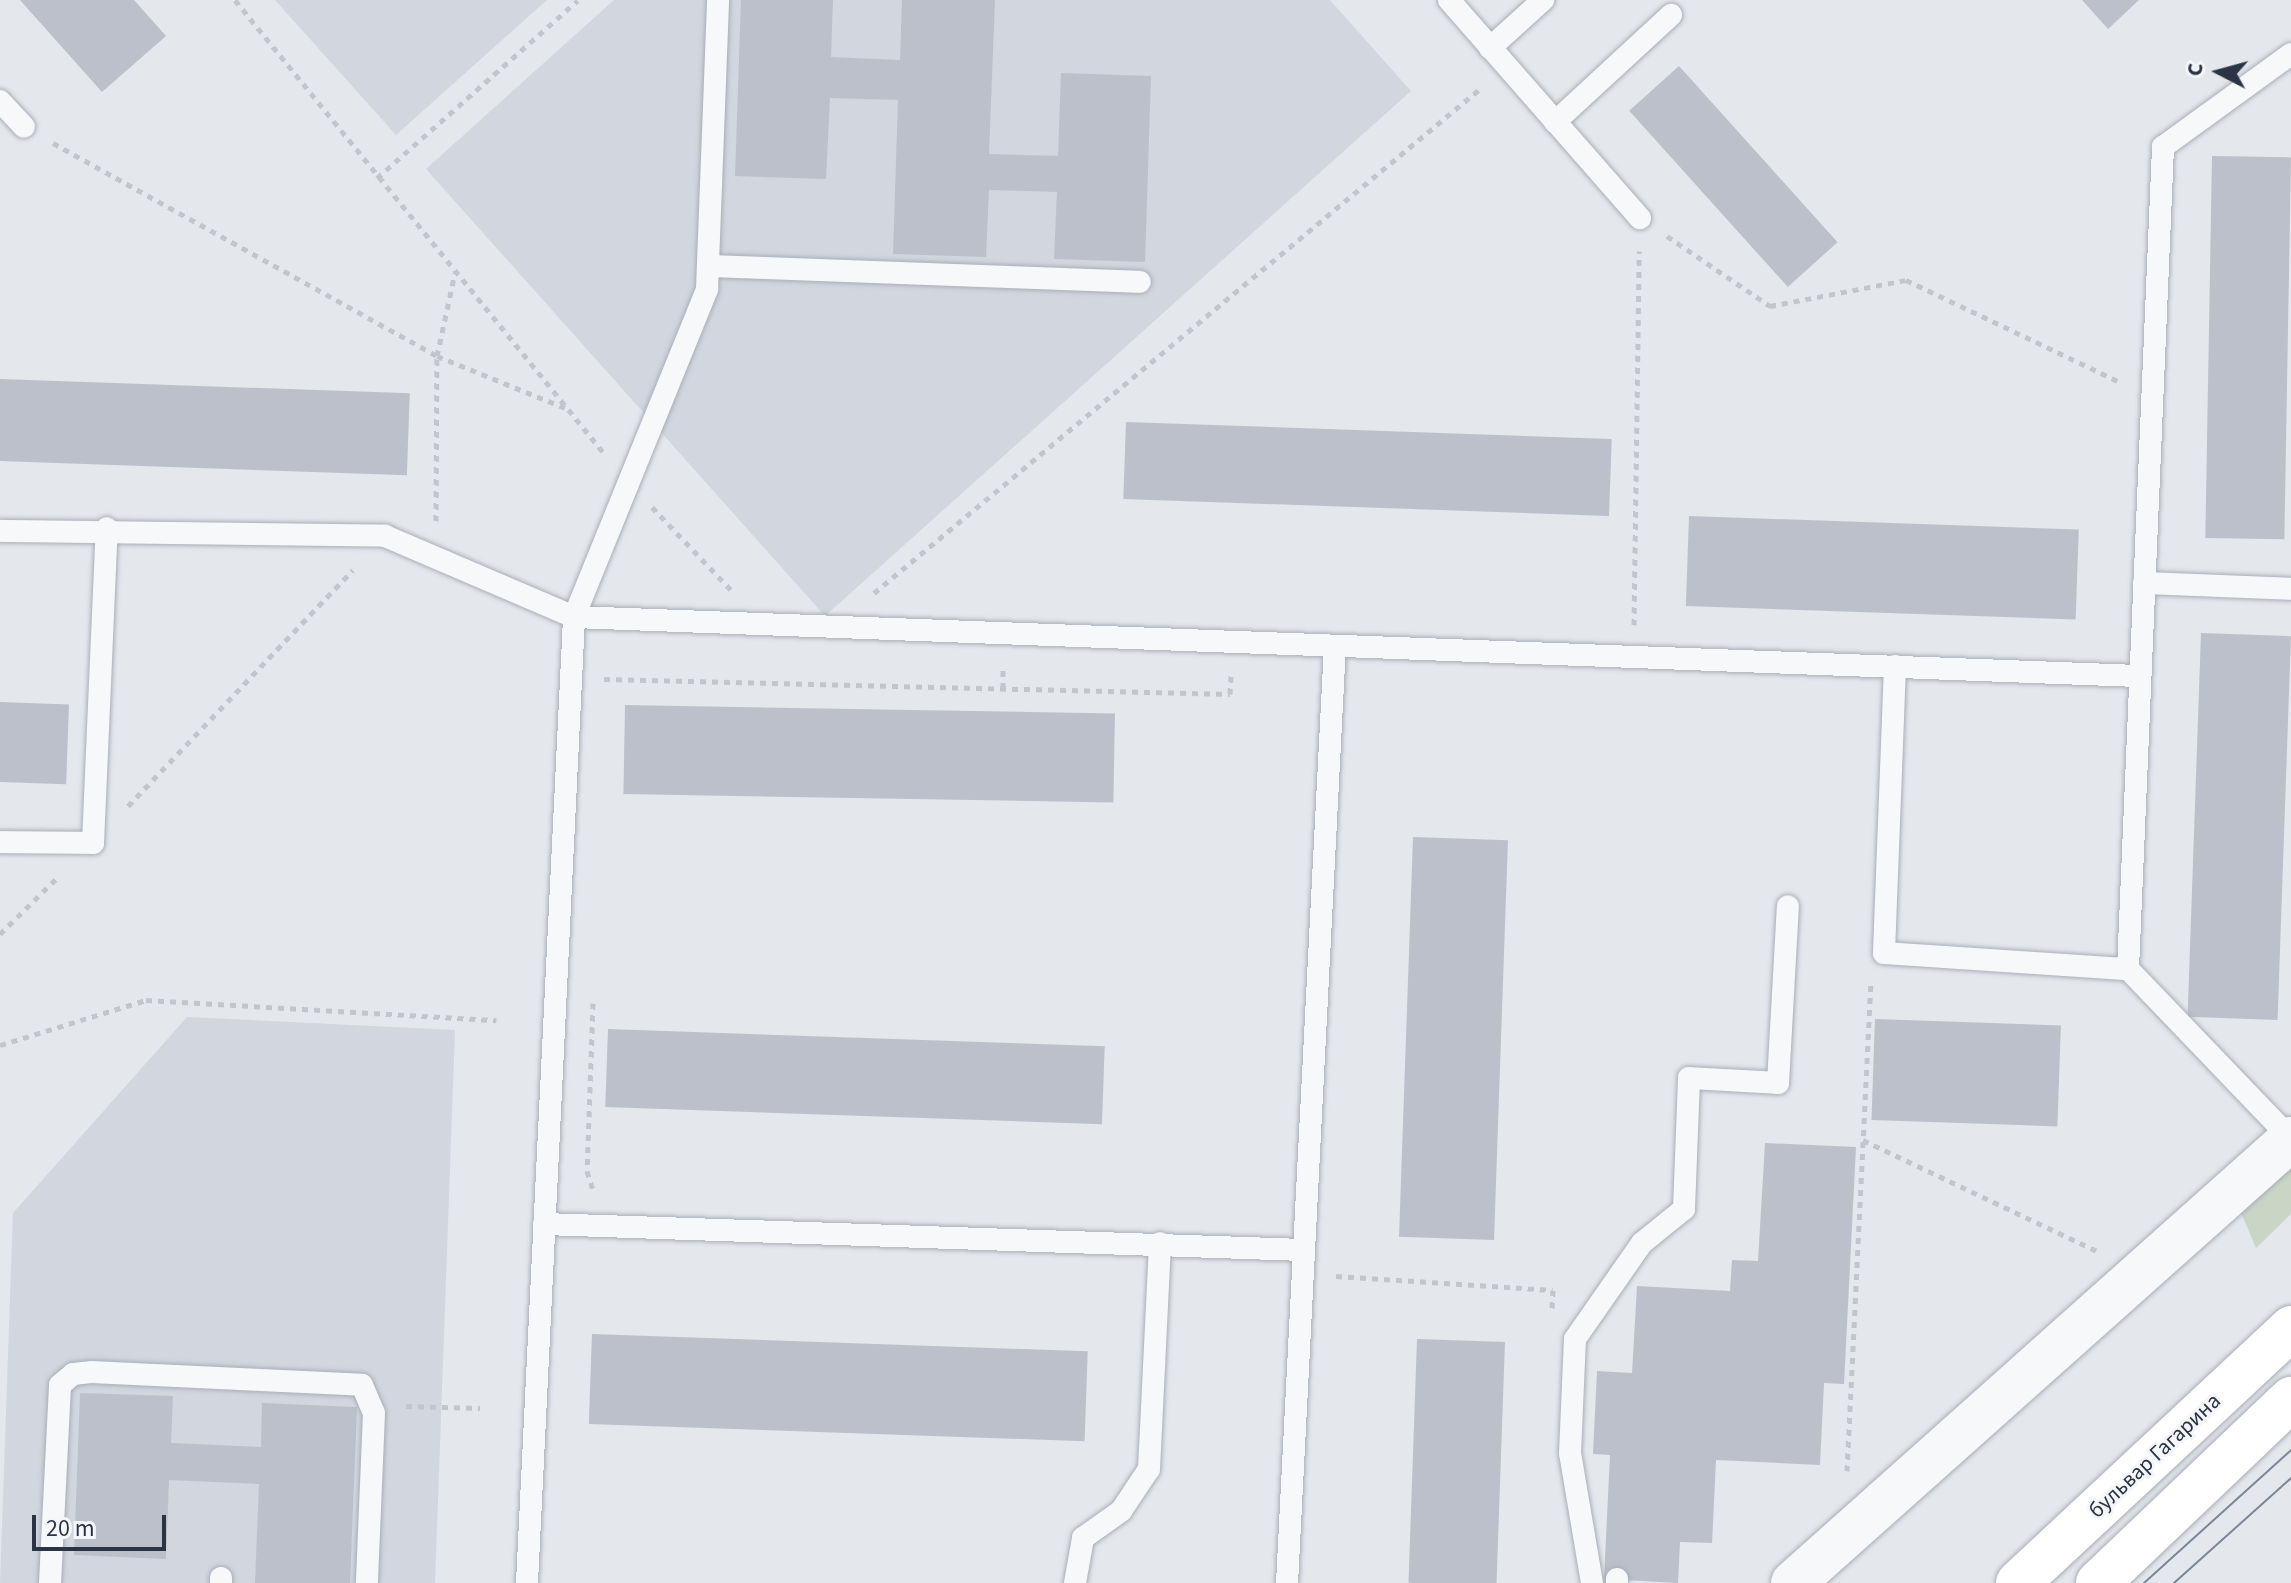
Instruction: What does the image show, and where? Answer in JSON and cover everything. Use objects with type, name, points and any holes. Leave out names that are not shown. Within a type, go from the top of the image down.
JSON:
[{"type":"main road","name":"бульвар Гагарина","points":[[2018,1583],[2291,1328]]},
{"type":"main road","points":[[2093,1514],[2117,1577],[2291,1399]]},
{"type":"street","points":[[1793,1583],[2291,1139]]},
{"type":"lane","points":[[527,1583],[574,617],[707,289],[718,0]]},
{"type":"lane","points":[[1449,0],[1640,218]]},
{"type":"lane","points":[[1490,48],[1543,0]]},
{"type":"lane","points":[[1555,122],[1671,15]]},
{"type":"lane","points":[[2128,969],[2163,147],[2291,54]]},
{"type":"lane","points":[[0,101],[24,127]]},
{"type":"lane","points":[[708,266],[1140,282]]},
{"type":"lane","points":[[0,531],[107,528],[385,536],[574,617],[2140,676]]},
{"type":"lane","points":[[0,842],[93,843],[107,528]]},
{"type":"lane","points":[[2144,583],[2291,589]]},
{"type":"lane","points":[[1287,1583],[1335,646]]},
{"type":"lane","points":[[1895,666],[1884,953],[2128,969],[2291,1139]]},
{"type":"lane","points":[[1592,1583],[1570,1453],[1575,1339],[1642,1243],[1684,1209],[1689,1078],[1778,1083],[1788,906]]},
{"type":"lane","points":[[544,1224],[1304,1250]]},
{"type":"lane","points":[[1075,1583],[1083,1538],[1121,1511],[1149,1469],[1160,1243]]},
{"type":"lane","points":[[50,1583],[60,1385],[73,1374],[91,1372],[362,1385],[374,1413],[367,1583]]},
{"type":"path","points":[[235,0],[377,178],[629,483],[764,624]]},
{"type":"path","points":[[377,178],[578,0]]},
{"type":"path","points":[[833,627],[1506,66]]},
{"type":"path","points":[[24,127],[437,356],[568,409]]},
{"type":"path","points":[[1640,218],[1770,306],[1906,280],[2153,397]]},
{"type":"path","points":[[1634,657],[1640,218]]},
{"type":"path","points":[[437,558],[437,356],[455,273]]},
{"type":"path","points":[[0,934],[93,843],[385,536]]},
{"type":"path","points":[[574,617],[606,682],[1230,694]]},
{"type":"path","points":[[1847,1471],[1871,977],[1884,953]]},
{"type":"path","points":[[0,1045],[146,1000],[496,1020]]},
{"type":"path","points":[[1863,1140],[2100,1253]]},
{"type":"path","points":[[1303,1274],[1553,1290],[1552,1320]]},
{"type":"path","points":[[441,1407],[480,1408]]},
{"type":"shaded area","points":[[275,0],[547,0],[396,135]]},
{"type":"shaded area","points":[[614,0],[1330,0],[1411,91],[825,616],[426,169]]},
{"type":"shaded area","points":[[187,1017],[455,1030],[435,1583],[0,1583],[13,1213]]},
{"type":"green space","points":[[2291,1162],[2291,1214],[2256,1248],[2239,1208]]},
{"type":"building","points":[[20,0],[134,0],[166,36],[102,92]]},
{"type":"building","points":[[741,0],[833,0],[831,57],[900,60],[902,0],[995,0],[989,154],[1058,156],[1061,73],[1151,76],[1145,262],[1054,259],[1057,192],[989,190],[986,257],[893,254],[898,100],[830,98],[826,179],[735,176]]},
{"type":"building","points":[[2082,0],[2139,0],[2108,29]]},
{"type":"building","points":[[1679,66],[1838,242],[1788,287],[1629,111]]},
{"type":"building","points":[[2212,156],[2291,157],[2284,539],[2205,538]]},
{"type":"building","points":[[0,379],[410,393],[407,475],[0,461]]},
{"type":"building","points":[[1126,422],[1612,439],[1609,516],[1123,499]]},
{"type":"building","points":[[1689,516],[2079,530],[2076,620],[1686,606]]},
{"type":"building","points":[[2201,633],[2291,636],[2278,1020],[2188,1017]]},
{"type":"building","points":[[0,702],[69,704],[66,784],[0,782]]},
{"type":"building","points":[[625,705],[1115,714],[1113,803],[623,794]]},
{"type":"building","points":[[1413,837],[1508,840],[1494,1240],[1399,1237]]},
{"type":"building","points":[[1875,1019],[2061,1025],[2057,1126],[1871,1120]]},
{"type":"building","points":[[608,1029],[1105,1046],[1102,1124],[605,1107]]},
{"type":"building","points":[[1765,1143],[1856,1147],[1844,1384],[1824,1383],[1820,1465],[1716,1460],[1712,1543],[1680,1542],[1678,1583],[1604,1579],[1610,1455],[1593,1454],[1597,1371],[1632,1373],[1637,1286],[1730,1291],[1732,1260],[1758,1261]]},
{"type":"building","points":[[592,1334],[1088,1351],[1085,1441],[589,1424]]},
{"type":"building","points":[[1417,1339],[1505,1342],[1497,1583],[1408,1583]]},
{"type":"building","points":[[80,1393],[173,1396],[171,1443],[261,1447],[262,1403],[357,1407],[350,1583],[255,1583],[259,1484],[169,1480],[166,1559],[74,1555]]},
{"type":"tram line","points":[[2144,1583],[2291,1450]]},
{"type":"tram line","points":[[2174,1583],[2291,1478]]}]
